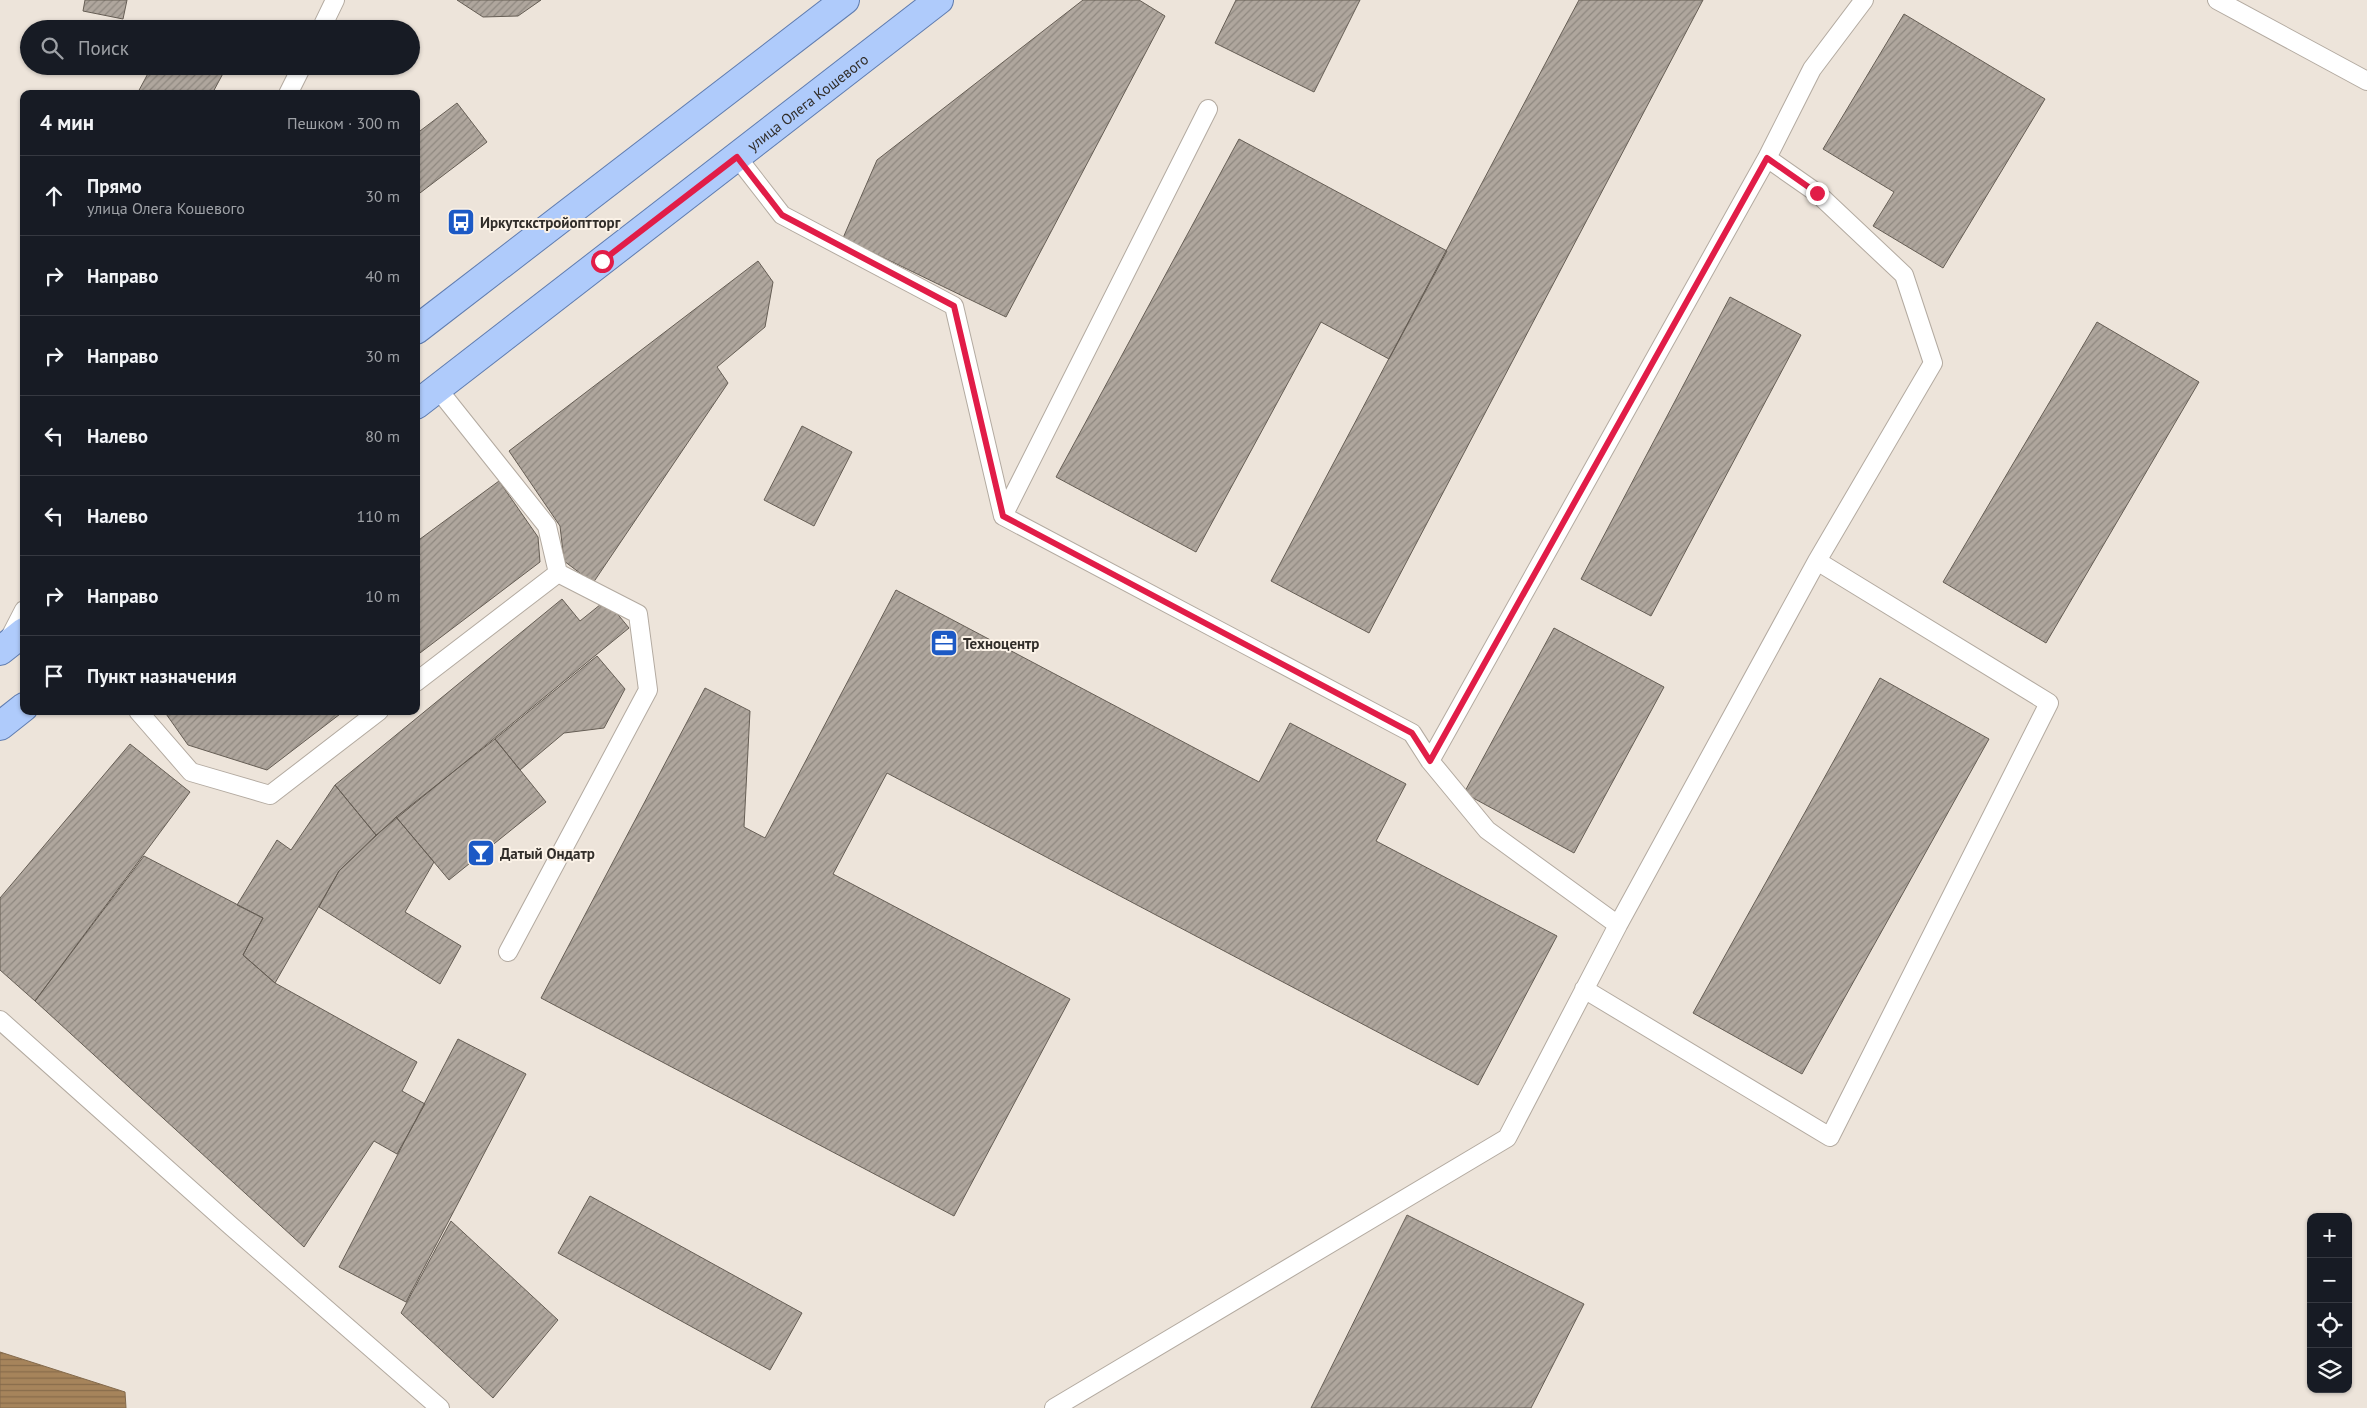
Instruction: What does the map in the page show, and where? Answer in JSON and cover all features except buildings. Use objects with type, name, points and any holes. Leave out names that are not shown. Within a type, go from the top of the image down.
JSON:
[{"type":"main road","points":[[420,327],[845,0]]},
{"type":"main road","name":"улица Олега Кошевого","points":[[420,401],[939,0]]},
{"type":"main road","points":[[0,726],[20,710]]},
{"type":"lane","points":[[325,20],[335,0]]},
{"type":"lane","points":[[1430,761],[1767,158],[1812,70],[1864,0]]},
{"type":"lane","points":[[2217,0],[2367,81]]},
{"type":"lane","points":[[290,90],[298,75]]},
{"type":"lane","points":[[1003,516],[1208,109]]},
{"type":"lane","points":[[737,157],[782,215],[954,306],[1003,516],[1412,733],[1430,761],[1488,830],[1618,925]]},
{"type":"lane","points":[[1054,1408],[1507,1138],[1618,925],[1817,562],[1933,363],[1904,275],[1817,193],[1767,158]]},
{"type":"lane","points":[[438,388],[547,526],[558,573],[638,614],[648,690],[508,952]]},
{"type":"lane","points":[[1584,990],[1830,1137],[2048,703],[1817,562]]},
{"type":"lane","points":[[420,679],[558,573]]},
{"type":"lane","points":[[10,643],[20,619]]},
{"type":"lane","points":[[141,715],[191,772],[270,794],[373,715]]},
{"type":"lane","points":[[0,1020],[231,1226],[440,1408]]},
{"type":"shaded area","points":[[0,1352],[125,1392],[126,1408],[0,1408]]},
{"type":"place","name":"Иркутскстройоптторг","points":[[461,222]]},
{"type":"place","name":"Техноцентр","points":[[944,643]]},
{"type":"place","name":"Датый Ондатр","points":[[481,853]]},
{"type":"route","points":[[602,261],[737,157],[782,215],[954,306],[1003,516],[1412,733],[1430,761],[1767,158],[1817,193]]}]
